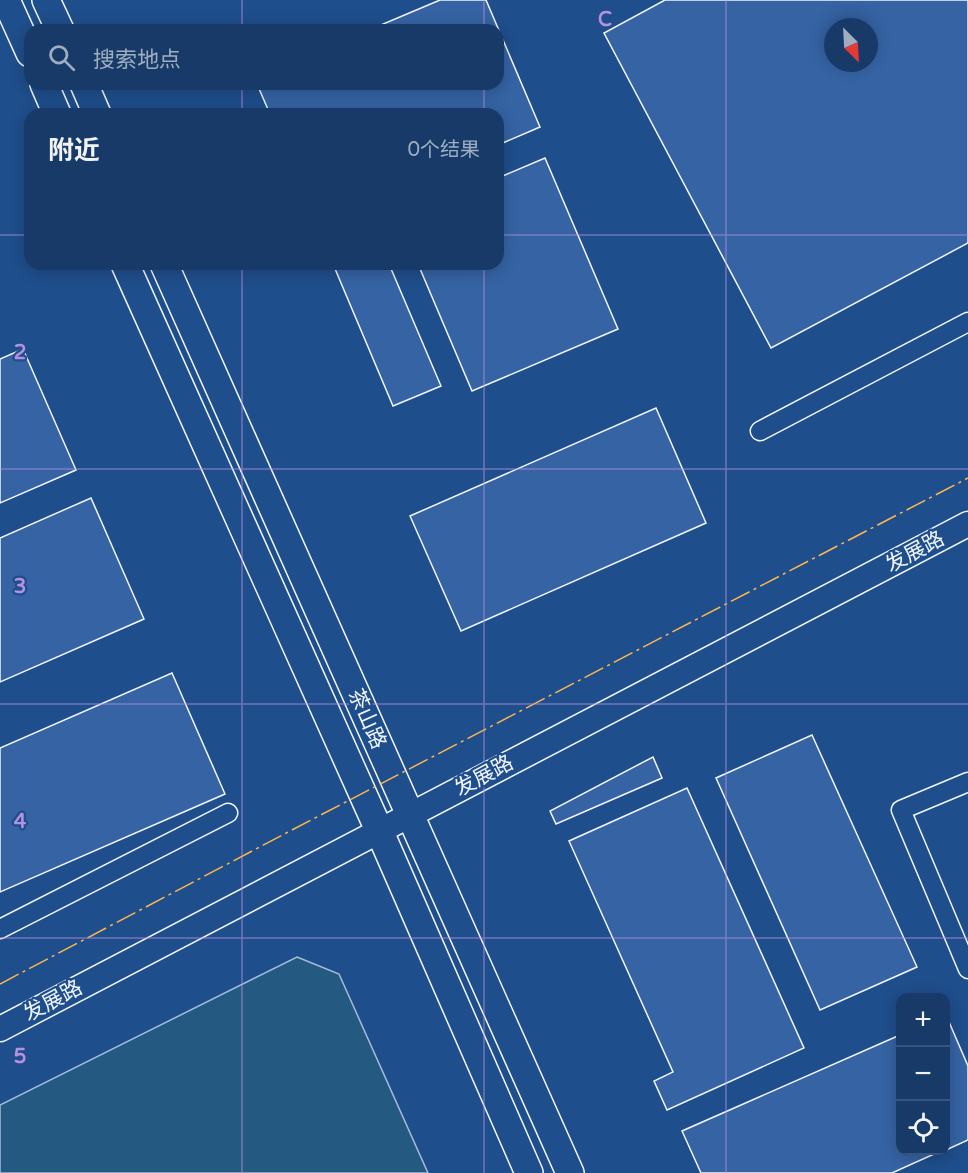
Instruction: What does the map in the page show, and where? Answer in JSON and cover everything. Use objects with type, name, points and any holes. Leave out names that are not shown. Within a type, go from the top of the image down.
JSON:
[{"type":"main road","points":[[6,0],[24,40]]},
{"type":"main road","points":[[46,0],[57,24]]},
{"type":"main road","points":[[47,90],[54,108]]},
{"type":"main road","points":[[87,90],[94,108]]},
{"type":"main road","name":"茶山路","points":[[128,270],[379,830],[529,1173]]},
{"type":"main road","name":"茶山路","points":[[167,270],[570,1173]]},
{"type":"street","points":[[760,431],[968,322]]},
{"type":"street","name":"发展路","points":[[0,1029],[968,524]]},
{"type":"street","points":[[968,782],[901,810],[968,969]]},
{"type":"street","points":[[0,929],[228,813]]},
{"type":"shaded area","points":[[297,957],[339,974],[428,1173],[0,1173],[0,1105]]},
{"type":"building","points":[[440,0],[486,0],[496,24],[383,24]]},
{"type":"building","points":[[665,0],[968,0],[968,243],[771,348],[604,33]]},
{"type":"building","points":[[504,42],[540,127],[504,142],[504,108],[267,108],[260,90],[504,90]]},
{"type":"building","points":[[545,158],[618,329],[472,391],[421,270],[504,270],[504,175]]},
{"type":"building","points":[[336,270],[392,270],[441,386],[393,406]]},
{"type":"building","points":[[23,349],[76,470],[0,503],[0,359]]},
{"type":"building","points":[[656,408],[706,523],[461,631],[410,516]]},
{"type":"building","points":[[91,498],[144,619],[0,682],[0,538]]},
{"type":"building","points":[[172,673],[225,794],[0,892],[0,748]]},
{"type":"building","points":[[812,735],[917,967],[820,1010],[716,778]]},
{"type":"building","points":[[653,757],[662,778],[556,824],[550,811]]},
{"type":"building","points":[[687,788],[804,1048],[667,1110],[654,1081],[673,1072],[569,841]]},
{"type":"building","points":[[950,1024],[968,1066],[968,1140],[950,1148]]},
{"type":"building","points":[[896,1037],[896,1155],[932,1155],[892,1173],[701,1173],[682,1131]]},
{"type":"power","points":[[0,984],[968,478]]}]
